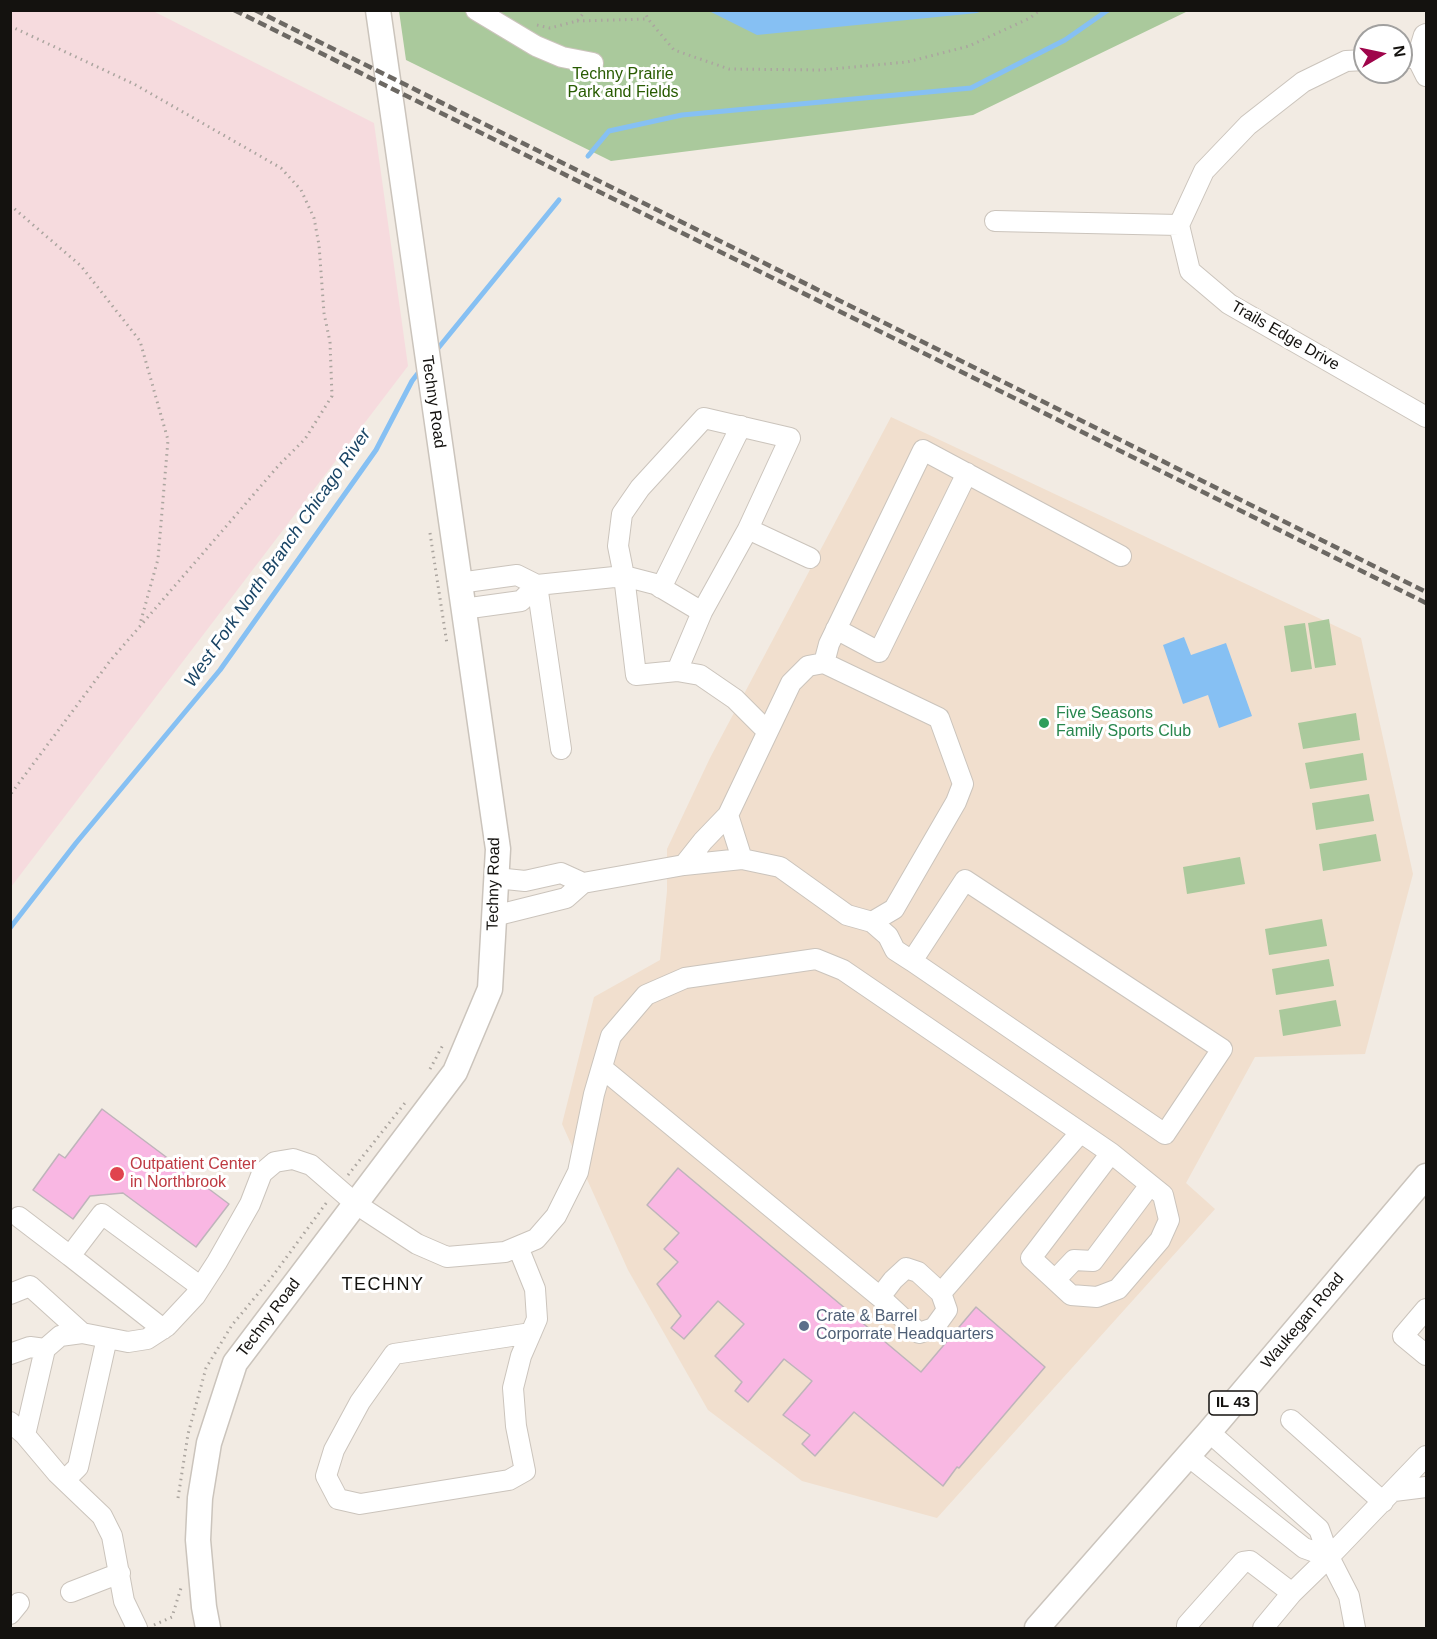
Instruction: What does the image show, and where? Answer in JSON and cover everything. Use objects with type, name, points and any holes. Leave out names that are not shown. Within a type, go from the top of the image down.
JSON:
[{"type":"main road","name":"Techny Road","points":[[206,1618],[198,1540],[200,1498],[209,1443],[235,1363],[347,1196],[455,1072],[490,989],[498,849],[378,10]]},
{"type":"main road","name":"Waukegan Road","points":[[1037,1629],[1209,1432],[1426,1176]]},
{"type":"street","points":[[476,10],[536,46],[562,57],[593,63]]},
{"type":"street","points":[[1413,52],[1426,34]]},
{"type":"street","points":[[994,221],[1179,225],[1204,171],[1248,125],[1303,82],[1346,62],[1353,61]]},
{"type":"street","points":[[1413,62],[1426,76]]},
{"type":"street","name":"Trails Edge Drive","points":[[1179,225],[1190,271],[1229,304],[1426,417]]},
{"type":"street","points":[[677,671],[702,612],[748,529],[790,438],[704,418],[640,488],[622,514],[618,546],[636,675],[677,671],[700,675],[735,699],[767,731]]},
{"type":"street","points":[[661,588],[741,426]]},
{"type":"street","points":[[825,663],[829,644],[923,450],[1121,556]]},
{"type":"street","points":[[836,629],[879,652],[967,474]]},
{"type":"street","points":[[748,529],[810,558]]},
{"type":"street","points":[[459,583],[518,575],[537,585],[624,576],[661,588],[702,612]]},
{"type":"street","points":[[463,609],[521,601],[537,585]]},
{"type":"street","points":[[537,585],[561,749]]},
{"type":"street","points":[[684,865],[728,815],[791,683],[807,666],[825,663],[939,718],[963,784],[956,802],[894,909],[872,922]]},
{"type":"street","points":[[728,815],[742,859]]},
{"type":"street","points":[[494,916],[566,898],[583,883],[684,865],[742,859],[780,867],[847,915],[872,922],[888,936],[895,950],[1165,1134],[1222,1049],[965,880],[912,961]]},
{"type":"street","points":[[496,878],[525,881],[561,873],[583,883]]},
{"type":"street","points":[[137,1629],[124,1601],[112,1536],[102,1516],[65,1480],[18,1428],[45,1349],[60,1336],[82,1333],[128,1342],[147,1340],[163,1329],[195,1296],[250,1204],[262,1173],[275,1162],[293,1159],[311,1165],[347,1196],[417,1244],[447,1257],[505,1252],[536,1239],[556,1216],[578,1172],[594,1094],[611,1036],[646,995],[685,978],[816,959],[843,970],[872,989],[1111,1153],[1163,1195],[1169,1221],[1160,1240],[1118,1289],[1097,1297],[1071,1295],[1031,1258],[1111,1153]]},
{"type":"street","points":[[602,1068],[880,1297],[919,1333],[934,1328],[947,1310],[941,1293],[918,1272],[906,1268],[880,1297]]},
{"type":"street","points":[[941,1293],[1080,1133]]},
{"type":"street","points":[[1055,1280],[1074,1260],[1093,1261],[1150,1185]]},
{"type":"street","points":[[70,1256],[102,1214],[201,1287]]},
{"type":"street","points":[[19,1217],[163,1329]]},
{"type":"street","points":[[518,1246],[535,1289],[537,1319],[531,1333],[521,1356],[513,1388],[516,1426],[525,1471],[509,1480],[360,1504],[338,1499],[326,1476],[334,1450],[360,1402],[394,1354],[531,1333]]},
{"type":"street","points":[[10,1294],[30,1286],[82,1333]]},
{"type":"street","points":[[1426,1309],[1403,1336],[1426,1355]]},
{"type":"street","points":[[65,1480],[78,1467],[107,1338]]},
{"type":"street","points":[[10,1354],[30,1347],[45,1349]]},
{"type":"street","points":[[1291,1420],[1389,1497]]},
{"type":"street","points":[[1209,1432],[1319,1529],[1329,1557],[1349,1596],[1355,1629]]},
{"type":"street","points":[[1188,1456],[1304,1548],[1329,1557]]},
{"type":"street","points":[[1263,1629],[1292,1593],[1389,1497],[1426,1456]]},
{"type":"street","points":[[1389,1497],[1426,1487]]},
{"type":"street","points":[[1187,1629],[1187,1625],[1243,1562],[1250,1561],[1292,1593]]},
{"type":"street","points":[[71,1592],[120,1573]]},
{"type":"path","points":[[577,21],[586,10]]},
{"type":"path","points":[[644,10],[648,19],[674,50],[729,69],[821,70],[907,62],[969,46],[1030,18],[1040,10]]},
{"type":"path","points":[[531,24],[550,28],[577,21],[648,19]]},
{"type":"path","points":[[10,26],[134,84],[281,168],[300,190],[314,218],[324,313],[330,342],[332,396],[304,439],[279,465],[90,686],[10,795]]},
{"type":"path","points":[[10,205],[81,266],[140,341],[168,440],[158,559],[140,627]]},
{"type":"path","points":[[430,533],[447,649]]},
{"type":"path","points":[[426,1075],[448,1035]]},
{"type":"path","points":[[178,1498],[188,1434],[207,1368],[232,1325],[272,1277],[347,1196],[406,1100]]},
{"type":"path","points":[[146,1629],[172,1617],[181,1589],[180,1580]]},
{"type":"shaded area","points":[[11,10],[153,11],[374,123],[408,366],[11,887]]},
{"type":"shaded area","points":[[891,417],[1361,638],[1413,874],[1365,1054],[1255,1057],[1186,1183],[1215,1209],[937,1518],[802,1481],[708,1410],[628,1270],[562,1124],[594,997],[660,960],[667,891],[667,849],[710,758]]},
{"type":"green space","name":"Techny Prairie Park and Fields","points":[[399,11],[1188,11],[973,115],[611,161],[406,60]]},
{"type":"green space","points":[[1329,619],[1336,665],[1315,668],[1308,623]]},
{"type":"green space","points":[[1305,623],[1312,669],[1291,672],[1284,626]]},
{"type":"green space","points":[[1356,713],[1360,740],[1303,749],[1298,723]]},
{"type":"green space","points":[[1363,753],[1367,780],[1310,789],[1305,763]]},
{"type":"green space","points":[[1369,794],[1374,821],[1316,830],[1312,803]]},
{"type":"green space","points":[[1376,834],[1381,861],[1323,871],[1319,844]]},
{"type":"green space","points":[[1240,857],[1245,884],[1187,894],[1183,867]]},
{"type":"green space","points":[[1322,919],[1327,946],[1269,955],[1265,929]]},
{"type":"green space","points":[[1329,959],[1334,986],[1276,995],[1272,969]]},
{"type":"green space","points":[[1336,1000],[1341,1026],[1283,1036],[1279,1010]]},
{"type":"water","points":[[709,10],[982,11],[757,35]]},
{"type":"water","points":[[1184,637],[1191,655],[1226,643],[1252,716],[1219,728],[1208,695],[1183,704],[1163,645]]},
{"type":"building","name":"Outpatient Center in Northbrook","points":[[102,1109],[229,1204],[196,1247],[123,1193],[90,1196],[73,1219],[33,1190],[59,1154],[65,1158]]},
{"type":"building","name":"Crate & Barrel Corporrate Headquarters","points":[[678,1168],[921,1372],[976,1307],[1045,1367],[943,1486],[854,1412],[815,1456],[802,1444],[810,1435],[783,1415],[812,1381],[784,1359],[748,1402],[735,1391],[742,1382],[715,1356],[744,1324],[718,1301],[684,1339],[671,1328],[681,1316],[657,1284],[678,1262],[664,1249],[679,1233],[647,1205]]},
{"type":"waterway","name":"West Fork North Branch Chicago River","points":[[588,156],[609,131],[682,115],[971,88],[1065,40],[1108,10]]},
{"type":"waterway","name":"West Fork North Branch Chicago River","points":[[435,352],[559,200]]},
{"type":"waterway","name":"West Fork North Branch Chicago River","points":[[10,928],[76,843],[220,670],[376,450],[412,381],[422,368]]},
{"type":"railway","points":[[234,10],[1426,603]]},
{"type":"railway","points":[[255,10],[1426,592]]},
{"type":"place","name":"Five Seasons Family Sports Club","points":[[1044,723]]},
{"type":"place","name":"Outpatient Center in Northbrook","points":[[117,1174]]},
{"type":"place","name":"Crate & Barrel Corporrate Headquarters","points":[[804,1326]]},
{"type":"district","name":"TECHNY","points":[[383,1285]]}]
